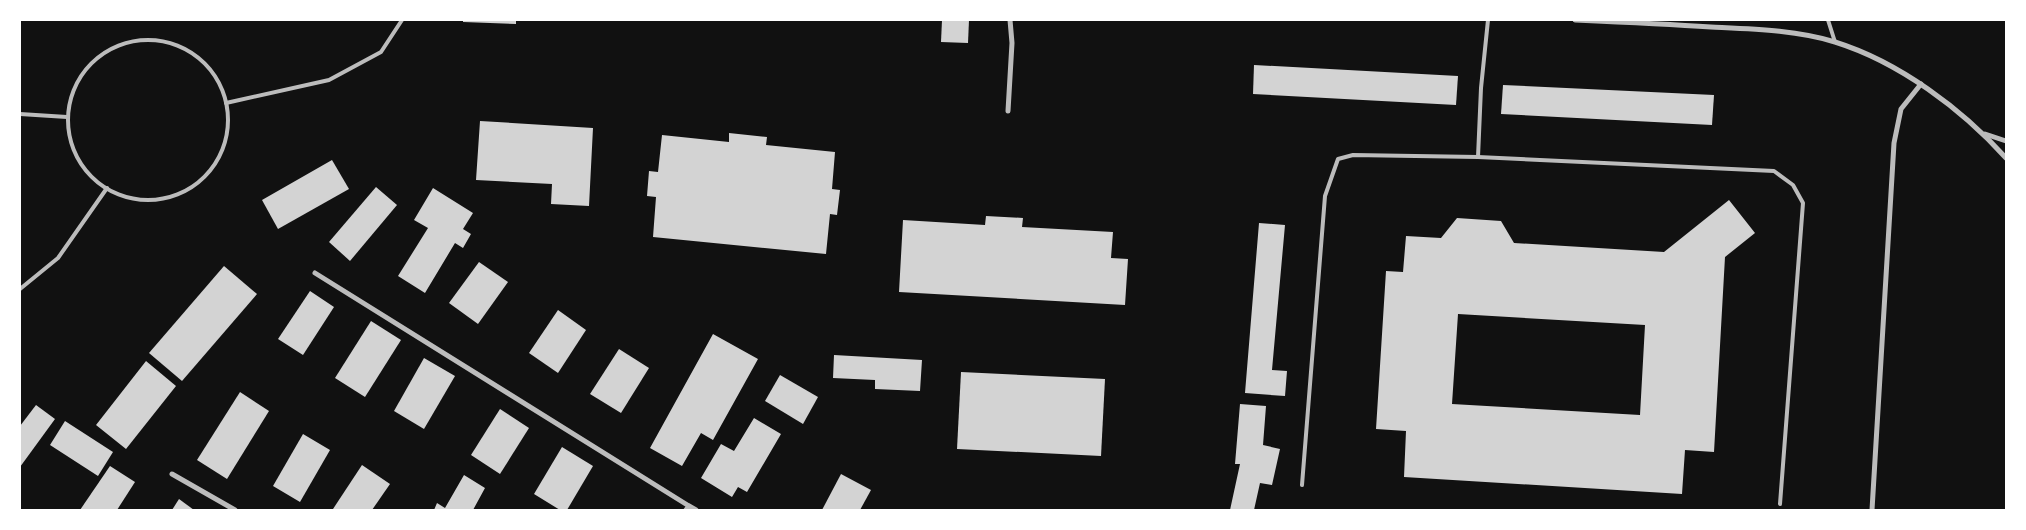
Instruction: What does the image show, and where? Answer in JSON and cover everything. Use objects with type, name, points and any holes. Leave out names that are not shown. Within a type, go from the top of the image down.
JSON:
[{"type":"street","points":[[1008,111],[1012,43],[1010,20]]},
{"type":"street","points":[[1575,20],[1760,29],[1799,34],[1835,42],[1876,58],[1921,84],[1984,134],[2006,158]]},
{"type":"street","points":[[1872,510],[1894,143],[1901,109],[1921,84]]},
{"type":"street","points":[[1984,134],[2006,142]]},
{"type":"street","points":[[316,273],[688,508],[696,510]]},
{"type":"street","points":[[172,474],[235,510]]},
{"type":"lane","points":[[226,103],[329,80],[381,52],[402,20]]},
{"type":"lane","points":[[1478,157],[1481,88],[1488,20]]},
{"type":"lane","points":[[1828,20],[1835,42]]},
{"type":"lane","points":[[141,39],[161,40],[179,45],[196,55],[210,68],[220,85],[226,103],[227,132],[218,160],[206,175],[191,187],[174,196],[155,200],[136,199],[117,194],[100,184],[86,171],[76,155],[69,136],[70,97],[78,80],[89,64],[104,52],[122,43],[141,39]]},
{"type":"lane","points":[[20,114],[68,117]]},
{"type":"lane","points":[[1302,485],[1324,196],[1338,159],[1353,155],[1478,157],[1774,171],[1793,184],[1803,203],[1780,504]]},
{"type":"lane","points":[[20,289],[58,258],[107,188]]},
{"type":"building","points":[[463,20],[516,20],[516,24],[463,22]]},
{"type":"building","points":[[942,20],[969,20],[968,43],[941,42]]},
{"type":"building","points":[[1254,65],[1458,76],[1456,105],[1253,94]]},
{"type":"building","points":[[1503,85],[1714,95],[1712,125],[1501,114]]},
{"type":"building","points":[[480,121],[593,128],[589,206],[551,204],[552,184],[476,180]]},
{"type":"building","points":[[729,133],[767,137],[766,145],[835,152],[832,189],[840,190],[837,215],[830,214],[826,254],[653,237],[656,197],[647,196],[649,171],[658,172],[662,135],[729,142]]},
{"type":"building","points":[[332,160],[349,189],[278,229],[262,200]]},
{"type":"building","points":[[376,187],[397,205],[350,261],[329,242]]},
{"type":"building","points":[[433,188],[473,213],[463,229],[471,234],[463,248],[455,243],[425,293],[398,276],[428,228],[414,220]]},
{"type":"building","points":[[1729,200],[1755,233],[1725,257],[1714,452],[1685,450],[1682,494],[1404,477],[1406,431],[1376,429],[1386,271],[1403,272],[1406,236],[1441,238],[1457,218],[1501,221],[1514,243],[1664,252]],"holes":[[[1458,314],[1645,325],[1640,415],[1452,404]]]},
{"type":"building","points":[[986,216],[1023,218],[1022,227],[1113,232],[1111,258],[1128,259],[1125,305],[899,292],[903,220],[985,225]]},
{"type":"building","points":[[1259,223],[1285,225],[1272,370],[1287,371],[1285,396],[1245,393]]},
{"type":"building","points":[[479,262],[508,282],[478,324],[449,303]]},
{"type":"building","points":[[224,266],[257,294],[182,381],[149,353]]},
{"type":"building","points":[[310,291],[334,307],[303,355],[278,339]]},
{"type":"building","points":[[558,310],[586,330],[558,373],[529,353]]},
{"type":"building","points":[[371,321],[401,340],[365,397],[335,378]]},
{"type":"building","points":[[713,334],[758,359],[713,440],[701,433],[682,466],[650,448]]},
{"type":"building","points":[[619,349],[649,368],[621,413],[590,394]]},
{"type":"building","points":[[834,355],[922,360],[920,391],[875,389],[875,380],[833,378]]},
{"type":"building","points":[[424,358],[455,376],[424,429],[394,411]]},
{"type":"building","points":[[146,361],[176,386],[126,449],[96,425]]},
{"type":"building","points":[[961,372],[1105,379],[1101,456],[957,449]]},
{"type":"building","points":[[780,375],[818,397],[803,424],[765,401]]},
{"type":"building","points":[[240,392],[269,411],[227,479],[197,460]]},
{"type":"building","points":[[1240,404],[1266,406],[1263,445],[1280,449],[1272,485],[1260,483],[1254,510],[1230,510],[1240,464],[1235,464]]},
{"type":"building","points":[[36,405],[55,419],[20,467],[20,426]]},
{"type":"building","points":[[500,409],[529,428],[500,474],[471,455]]},
{"type":"building","points":[[754,418],[781,434],[747,492],[738,487],[732,497],[701,478],[721,444],[734,451]]},
{"type":"building","points":[[65,421],[113,452],[98,476],[50,445]]},
{"type":"building","points":[[303,434],[330,450],[300,502],[273,486]]},
{"type":"building","points":[[562,447],[593,466],[567,510],[560,510],[534,494]]},
{"type":"building","points":[[362,465],[390,484],[372,510],[333,509]]},
{"type":"building","points":[[110,466],[135,482],[117,510],[80,510]]},
{"type":"building","points":[[841,474],[871,490],[860,510],[822,510]]},
{"type":"building","points":[[464,475],[485,488],[473,510],[434,510],[437,503],[445,508]]},
{"type":"building","points":[[179,499],[194,510],[172,510]]}]
